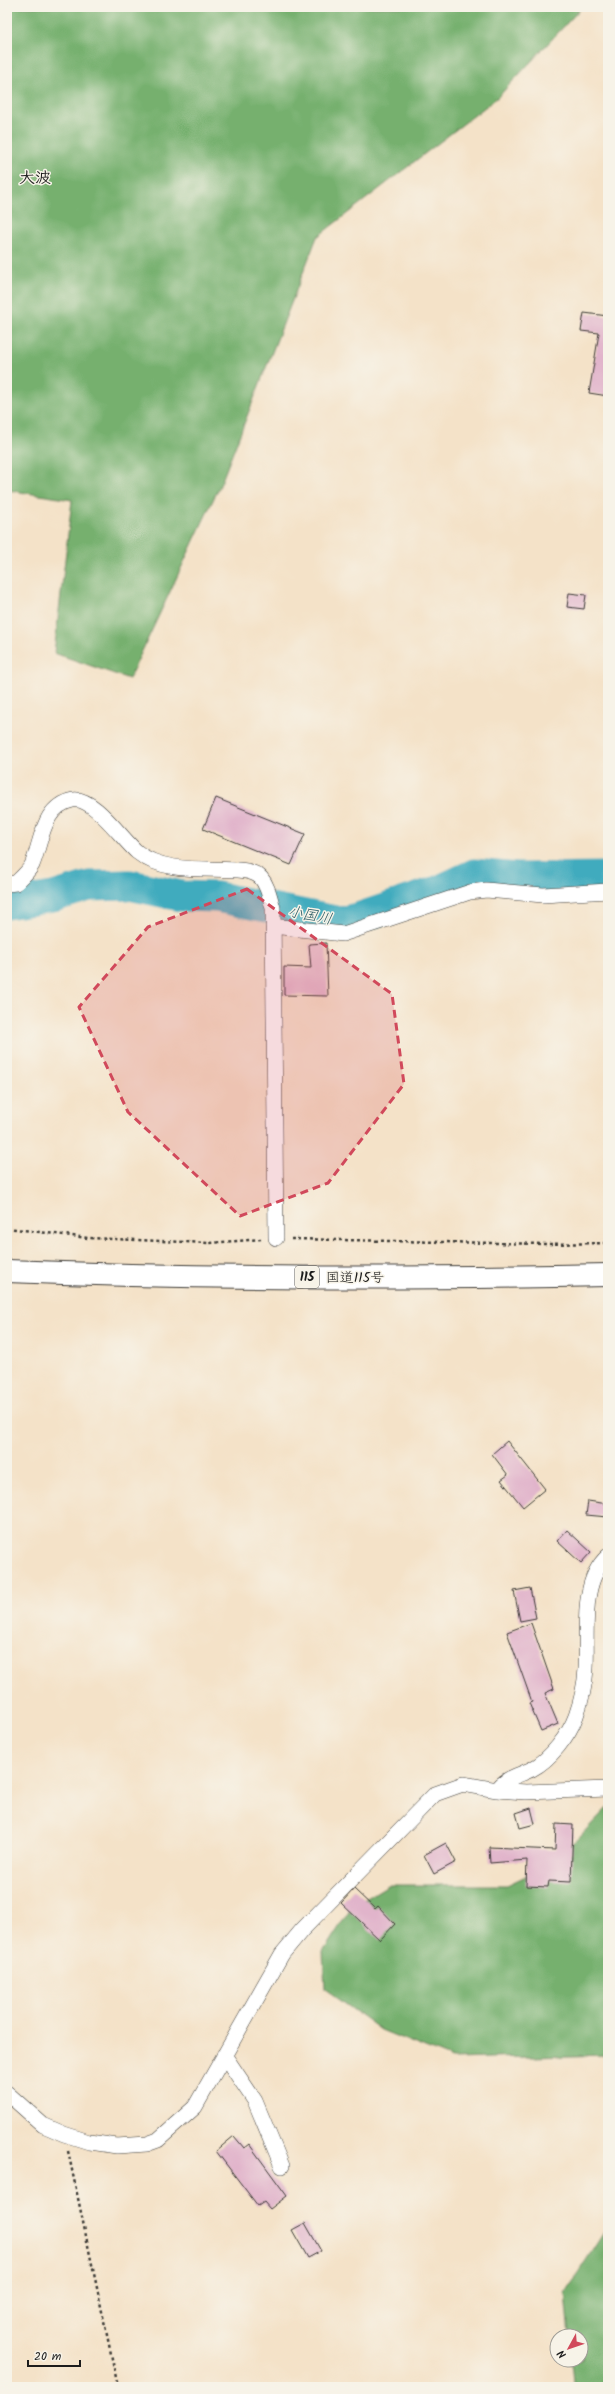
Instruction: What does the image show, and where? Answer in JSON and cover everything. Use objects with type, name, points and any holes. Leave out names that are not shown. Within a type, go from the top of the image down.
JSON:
[{"type":"highway","name":"国道115号","points":[[7,1271],[212,1277],[394,1278],[608,1275]]},
{"type":"street","points":[[7,884],[16,883],[31,866],[48,816],[59,806],[72,800],[83,799],[93,806],[138,852],[158,865],[178,869],[217,871],[241,869],[254,872],[260,877],[269,893],[273,908],[274,926],[276,1238]]},
{"type":"street","points":[[274,926],[343,934],[470,892],[486,890],[542,895],[608,891]]},
{"type":"street","points":[[496,1790],[503,1782],[534,1769],[544,1761],[557,1747],[576,1717],[586,1671],[590,1589],[598,1567],[608,1556]]},
{"type":"street","points":[[7,2092],[43,2125],[69,2136],[117,2146],[146,2144],[158,2140],[195,2107],[282,1954],[302,1930],[436,1794],[463,1784],[496,1790],[554,1792],[608,1788]]},
{"type":"street","points":[[224,2055],[255,2101],[282,2166]]},
{"type":"path","points":[[7,1228],[88,1238],[210,1242],[276,1238],[544,1244],[608,1243]]},
{"type":"path","points":[[69,2136],[69,2160],[118,2387]]},
{"type":"highlighted area","points":[[247,889],[392,994],[404,1084],[328,1183],[240,1216],[128,1112],[79,1007],[148,927]]},
{"type":"green space","points":[[7,7],[582,7],[498,97],[317,237],[221,483],[129,679],[54,653],[72,500],[7,490]]},
{"type":"green space","points":[[608,1807],[608,2055],[452,2059],[381,2030],[325,1989],[323,1952],[352,1907],[388,1885],[507,1885],[555,1862]]},
{"type":"green space","points":[[608,2226],[608,2387],[579,2387],[574,2382],[573,2368],[589,2368],[589,2328],[568,2328],[565,2293]]},
{"type":"building","points":[[584,313],[608,316],[608,396],[589,393],[599,333],[581,331]]},
{"type":"building","points":[[569,593],[586,595],[584,609],[567,607]]},
{"type":"building","points":[[216,798],[305,834],[291,865],[203,829]]},
{"type":"building","points":[[326,943],[328,996],[284,995],[284,967],[311,968],[309,944]]},
{"type":"building","points":[[507,1441],[545,1489],[523,1507],[501,1480],[508,1475],[492,1454]]},
{"type":"building","points":[[588,1501],[608,1504],[608,1517],[586,1515]]},
{"type":"building","points":[[567,1530],[591,1552],[581,1563],[557,1541]]},
{"type":"building","points":[[530,1588],[536,1618],[520,1621],[514,1591]]},
{"type":"building","points":[[531,1623],[554,1689],[545,1693],[558,1724],[541,1731],[529,1703],[532,1702],[507,1632]]},
{"type":"building","points":[[531,1808],[535,1824],[520,1828],[516,1813]]},
{"type":"building","points":[[556,1824],[573,1825],[571,1882],[549,1881],[548,1887],[526,1886],[527,1860],[490,1863],[489,1847],[555,1850]]},
{"type":"building","points":[[446,1843],[456,1862],[434,1874],[424,1855]]},
{"type":"building","points":[[354,1889],[375,1909],[378,1906],[395,1924],[380,1940],[341,1903]]},
{"type":"building","points":[[234,2136],[244,2148],[249,2144],[287,2196],[270,2209],[264,2202],[258,2206],[216,2151]]},
{"type":"building","points":[[305,2223],[321,2251],[308,2258],[292,2230]]},
{"type":"waterway","name":"小国川","points":[[7,904],[53,897],[89,886],[130,885],[181,896],[217,897],[340,922],[358,918],[438,891],[474,874],[518,878],[608,877]]},
{"type":"district","name":"大波","points":[[35,178]]}]
